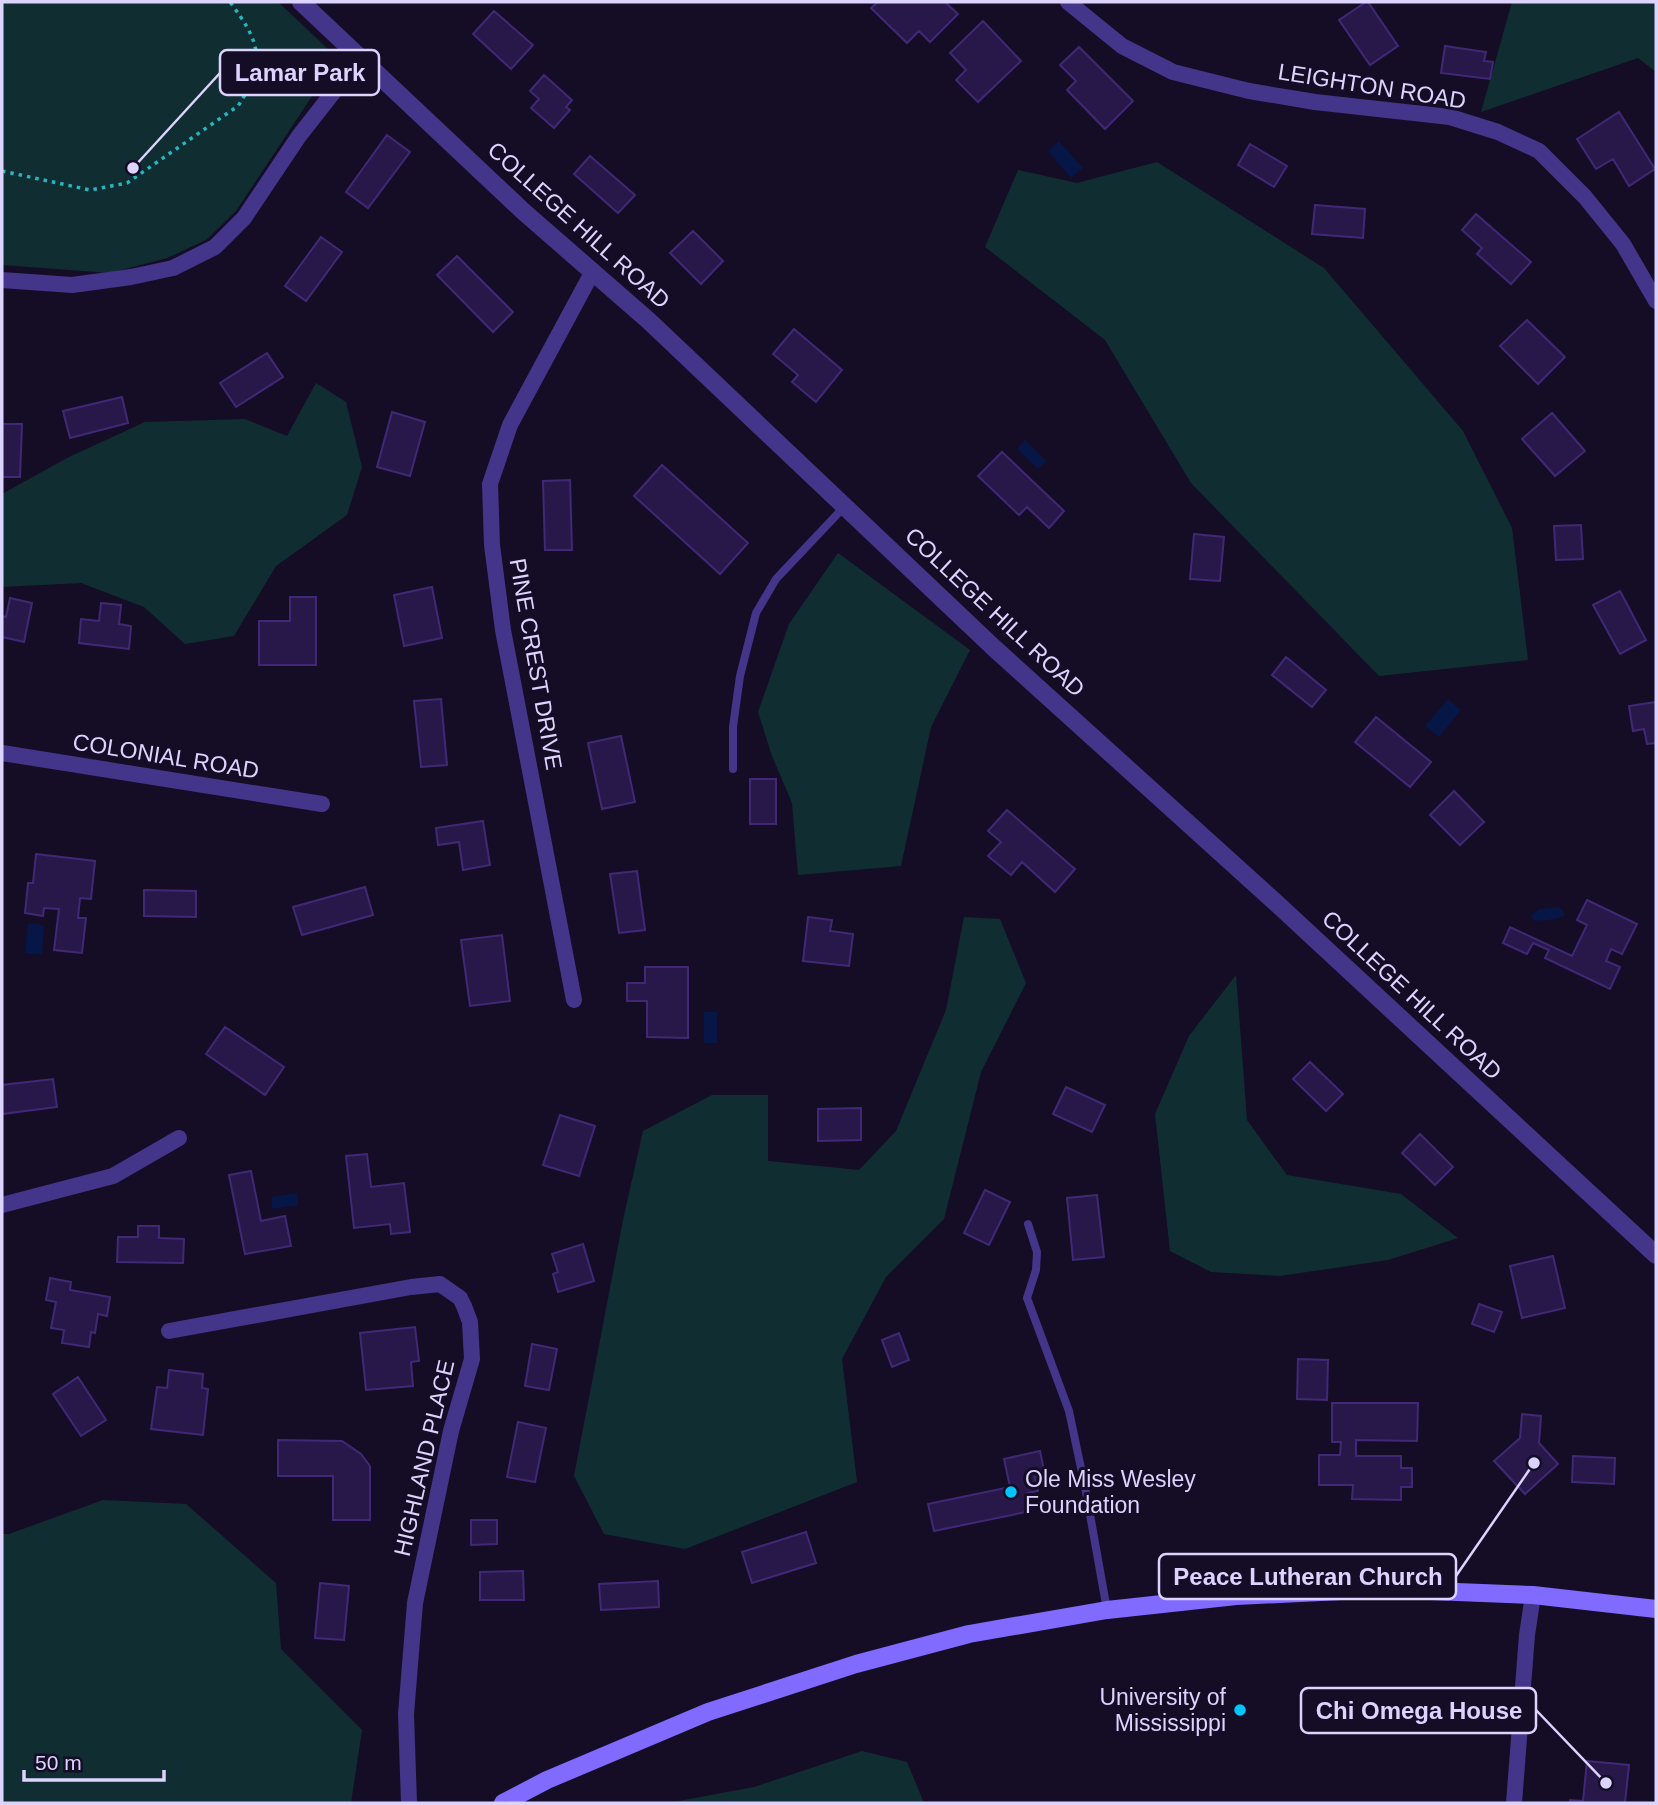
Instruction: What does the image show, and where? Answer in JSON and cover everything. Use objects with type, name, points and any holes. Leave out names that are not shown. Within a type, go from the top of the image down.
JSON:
[{"type":"main road","points":[[503,1803],[548,1780],[708,1712],[856,1664],[969,1634],[1107,1610],[1236,1596],[1382,1589],[1533,1595],[1656,1609]]},
{"type":"street","name":"COLLEGE HILL ROAD","points":[[301,2],[524,212],[593,271],[846,506],[993,647],[1274,901],[1656,1255]]},
{"type":"street","name":"LEIGHTON ROAD","points":[[1068,2],[1122,46],[1172,72],[1249,91],[1315,102],[1450,117],[1498,132],[1539,151],[1585,197],[1623,244],[1656,302]]},
{"type":"street","points":[[2,280],[72,285],[131,277],[173,268],[215,247],[244,218],[299,136],[361,57]]},
{"type":"street","name":"PINE CREST DRIVE","points":[[574,1000],[503,630],[492,545],[490,484],[510,425],[593,271]]},
{"type":"street","name":"COLONIAL ROAD","points":[[2,753],[322,804]]},
{"type":"street","points":[[2,1205],[113,1175],[180,1138]]},
{"type":"street","name":"HIGHLAND PLACE","points":[[169,1331],[411,1287],[440,1284],[460,1298],[470,1322],[472,1359],[451,1431],[415,1603],[407,1714],[409,1803]]},
{"type":"street","points":[[1514,1803],[1527,1636],[1533,1595]]},
{"type":"lane","points":[[733,769],[733,727],[740,676],[756,613],[776,579],[846,506]]},
{"type":"lane","points":[[1028,1224],[1038,1252],[1036,1270],[1027,1298],[1069,1411],[1107,1610]]},
{"type":"path","points":[[2,171],[90,190],[127,183],[238,106],[250,88],[257,66],[256,47],[247,24],[230,2]]},
{"type":"green space","points":[[2,2],[278,2],[329,50],[324,78],[236,211],[206,240],[167,258],[110,273],[2,265]]},
{"type":"green space","points":[[1512,2],[1656,2],[1656,72],[1638,58],[1481,112]]},
{"type":"green space","points":[[1157,162],[1324,268],[1463,431],[1512,528],[1528,660],[1379,676],[1191,483],[1105,340],[985,247],[1018,170],[1077,183]]},
{"type":"green space","points":[[316,383],[346,402],[362,467],[347,515],[276,566],[234,636],[185,644],[144,607],[81,583],[2,587],[2,494],[67,458],[145,422],[245,419],[287,436]]},
{"type":"green space","points":[[838,553],[970,650],[931,727],[901,866],[798,875],[792,803],[772,756],[758,712],[789,624]]},
{"type":"green space","points":[[964,917],[1000,919],[1026,983],[981,1072],[944,1219],[886,1277],[842,1359],[857,1482],[685,1549],[604,1534],[574,1476],[623,1220],[643,1131],[712,1095],[768,1095],[768,1161],[859,1170],[896,1131],[946,1010]]},
{"type":"green space","points":[[1236,975],[1247,1120],[1287,1175],[1401,1194],[1458,1238],[1388,1260],[1280,1276],[1211,1272],[1170,1251],[1155,1114],[1189,1036]]},
{"type":"green space","points":[[103,1500],[186,1504],[276,1583],[281,1649],[362,1730],[351,1803],[2,1803],[2,1534],[9,1534]]},
{"type":"green space","points":[[862,1751],[907,1762],[924,1803],[668,1803],[754,1787]]},
{"type":"water","points":[[1059,141],[1083,168],[1071,178],[1048,151]]},
{"type":"water","points":[[1025,440],[1046,461],[1038,469],[1017,449]]},
{"type":"water","points":[[1448,699],[1461,710],[1439,737],[1425,726]]},
{"type":"water","points":[[1559,907],[1564,916],[1536,921],[1531,915],[1539,909]]},
{"type":"water","points":[[28,923],[44,925],[42,955],[25,953]]},
{"type":"water","points":[[704,1012],[717,1012],[717,1043],[704,1043]]},
{"type":"water","points":[[297,1193],[298,1205],[272,1209],[271,1197]]},
{"type":"building","points":[[878,2],[945,2],[958,14],[930,42],[919,31],[907,43],[871,8]]},
{"type":"building","points":[[1366,2],[1398,46],[1370,65],[1339,20]]},
{"type":"building","points":[[494,11],[533,45],[511,69],[473,34]]},
{"type":"building","points":[[983,21],[1021,61],[978,102],[956,80],[966,70],[950,53]]},
{"type":"building","points":[[1445,46],[1486,52],[1484,61],[1493,62],[1490,79],[1441,73]]},
{"type":"building","points":[[1079,47],[1133,101],[1105,129],[1067,90],[1076,81],[1060,65]]},
{"type":"building","points":[[544,75],[572,100],[566,107],[570,110],[554,128],[531,108],[539,99],[530,91]]},
{"type":"building","points":[[1619,112],[1655,169],[1629,186],[1613,159],[1596,169],[1577,139]]},
{"type":"building","points":[[387,135],[410,152],[368,208],[346,192]]},
{"type":"building","points":[[1250,144],[1287,166],[1274,187],[1238,165]]},
{"type":"building","points":[[590,156],[635,195],[618,213],[574,174]]},
{"type":"building","points":[[1315,205],[1365,209],[1363,238],[1312,234]]},
{"type":"building","points":[[1476,214],[1531,262],[1511,284],[1477,254],[1482,248],[1462,230]]},
{"type":"building","points":[[693,231],[723,261],[701,284],[670,253]]},
{"type":"building","points":[[321,237],[342,252],[306,301],[285,286]]},
{"type":"building","points":[[457,256],[513,312],[493,332],[437,275]]},
{"type":"building","points":[[1527,320],[1565,357],[1538,384],[1500,346]]},
{"type":"building","points":[[794,329],[842,370],[816,402],[792,382],[798,375],[773,354]]},
{"type":"building","points":[[267,353],[283,377],[236,407],[220,383]]},
{"type":"building","points":[[122,397],[128,423],[70,438],[63,411]]},
{"type":"building","points":[[392,412],[425,422],[410,476],[377,467]]},
{"type":"building","points":[[1552,413],[1585,451],[1555,476],[1522,439]]},
{"type":"building","points":[[2,424],[22,424],[20,477],[2,477]]},
{"type":"building","points":[[1002,452],[1064,511],[1049,528],[1027,507],[1019,515],[978,476]]},
{"type":"building","points":[[662,465],[748,543],[720,574],[634,496]]},
{"type":"building","points":[[570,480],[572,550],[545,550],[543,481]]},
{"type":"building","points":[[1581,525],[1583,559],[1556,560],[1554,526]]},
{"type":"building","points":[[1194,534],[1224,537],[1220,581],[1190,579]]},
{"type":"building","points":[[432,587],[442,638],[404,646],[394,595]]},
{"type":"building","points":[[1620,591],[1646,640],[1620,654],[1593,605]]},
{"type":"building","points":[[290,597],[316,597],[316,665],[259,665],[259,621],[290,621]]},
{"type":"building","points":[[10,598],[32,603],[24,642],[2,637],[2,616],[6,617]]},
{"type":"building","points":[[101,603],[121,605],[119,624],[131,626],[129,649],[79,643],[81,619],[99,621]]},
{"type":"building","points":[[1286,657],[1326,690],[1312,707],[1272,675]]},
{"type":"building","points":[[441,699],[447,765],[421,767],[414,701]]},
{"type":"building","points":[[1656,702],[1656,743],[1647,744],[1644,729],[1633,731],[1629,706]]},
{"type":"building","points":[[1376,717],[1431,762],[1410,787],[1355,742]]},
{"type":"building","points":[[621,736],[635,802],[602,809],[588,743]]},
{"type":"building","points":[[750,779],[776,779],[776,824],[750,824]]},
{"type":"building","points":[[1454,791],[1484,822],[1460,845],[1430,815]]},
{"type":"building","points":[[1007,810],[1075,869],[1055,892],[1022,862],[1011,875],[988,856],[1001,842],[988,831]]},
{"type":"building","points":[[483,821],[490,865],[463,870],[459,842],[438,845],[436,828]]},
{"type":"building","points":[[36,854],[95,861],[91,899],[80,898],[78,918],[86,918],[82,953],[54,950],[59,909],[44,908],[43,916],[25,913],[28,883],[33,883]]},
{"type":"building","points":[[637,871],[645,930],[619,933],[610,874]]},
{"type":"building","points":[[365,887],[373,915],[302,935],[293,907]]},
{"type":"building","points":[[144,890],[196,891],[196,917],[144,916]]},
{"type":"building","points":[[1587,900],[1637,924],[1622,954],[1611,949],[1606,961],[1620,967],[1610,989],[1545,958],[1549,950],[1533,943],[1527,954],[1503,943],[1510,927],[1572,956],[1587,925],[1577,920]]},
{"type":"building","points":[[808,917],[832,920],[830,931],[853,934],[849,966],[803,961]]},
{"type":"building","points":[[502,935],[510,1001],[470,1006],[461,940]]},
{"type":"building","points":[[645,967],[688,967],[688,1038],[647,1037],[647,1001],[627,1001],[627,983],[645,983]]},
{"type":"building","points":[[225,1027],[284,1067],[265,1095],[206,1054]]},
{"type":"building","points":[[1310,1062],[1343,1094],[1326,1111],[1293,1079]]},
{"type":"building","points":[[53,1079],[57,1107],[2,1114],[2,1085]]},
{"type":"building","points":[[1066,1087],[1105,1105],[1092,1132],[1053,1114]]},
{"type":"building","points":[[861,1108],[861,1140],[818,1141],[818,1109]]},
{"type":"building","points":[[560,1115],[595,1126],[579,1176],[543,1165]]},
{"type":"building","points":[[1420,1134],[1453,1167],[1435,1185],[1402,1153]]},
{"type":"building","points":[[367,1154],[371,1187],[404,1183],[410,1232],[391,1234],[390,1224],[354,1228],[346,1156]]},
{"type":"building","points":[[251,1171],[261,1221],[285,1216],[291,1246],[245,1254],[229,1175]]},
{"type":"building","points":[[985,1190],[1010,1202],[989,1245],[964,1233]]},
{"type":"building","points":[[1097,1195],[1104,1257],[1073,1260],[1067,1198]]},
{"type":"building","points":[[138,1226],[159,1226],[159,1238],[184,1239],[183,1263],[117,1262],[118,1237],[138,1237]]},
{"type":"building","points":[[583,1244],[594,1281],[558,1292],[553,1274],[558,1272],[552,1254]]},
{"type":"building","points":[[1553,1256],[1565,1308],[1522,1318],[1510,1266]]},
{"type":"building","points":[[50,1278],[71,1282],[70,1290],[110,1297],[107,1316],[98,1314],[95,1333],[91,1332],[89,1347],[62,1343],[64,1330],[51,1328],[56,1302],[46,1300]]},
{"type":"building","points":[[1479,1304],[1502,1312],[1494,1332],[1472,1324]]},
{"type":"building","points":[[415,1327],[419,1361],[411,1362],[413,1386],[366,1390],[360,1333]]},
{"type":"building","points":[[899,1333],[909,1360],[892,1367],[882,1340]]},
{"type":"building","points":[[532,1344],[557,1349],[549,1390],[525,1386]]},
{"type":"building","points":[[1298,1359],[1328,1360],[1327,1400],[1297,1399]]},
{"type":"building","points":[[169,1370],[203,1374],[202,1388],[208,1389],[203,1435],[151,1429],[157,1387],[167,1388]]},
{"type":"building","points":[[78,1377],[106,1420],[81,1436],[53,1394]]},
{"type":"building","points":[[1332,1403],[1418,1403],[1417,1441],[1356,1440],[1356,1456],[1401,1456],[1401,1468],[1412,1468],[1412,1487],[1401,1487],[1401,1500],[1352,1499],[1353,1485],[1319,1485],[1319,1455],[1340,1455],[1341,1442],[1332,1442]]},
{"type":"building","points":[[1522,1414],[1541,1416],[1539,1443],[1558,1464],[1525,1494],[1494,1461],[1520,1438]]},
{"type":"building","points":[[518,1422],[546,1428],[535,1482],[507,1477]]},
{"type":"building","points":[[278,1440],[342,1441],[361,1454],[370,1466],[370,1520],[333,1520],[333,1476],[278,1476]]},
{"type":"building","name":"Ole Miss Wesley Foundation","points":[[1040,1451],[1045,1475],[1035,1477],[1038,1491],[1027,1493],[1031,1511],[934,1531],[928,1504],[1010,1487],[1004,1459]]},
{"type":"building","points":[[1573,1456],[1615,1458],[1614,1484],[1572,1482]]},
{"type":"building","points":[[471,1520],[497,1520],[497,1544],[471,1545]]},
{"type":"building","points":[[806,1532],[816,1563],[752,1583],[742,1552]]},
{"type":"building","points":[[523,1571],[524,1600],[480,1600],[480,1572]]},
{"type":"building","points":[[658,1581],[659,1607],[601,1610],[599,1584]]},
{"type":"building","points":[[320,1583],[349,1586],[344,1640],[315,1638]]},
{"type":"building","points":[[1587,1761],[1629,1765],[1625,1803],[1570,1803],[1570,1800],[1583,1801]]},
{"type":"place","name":"Lamar Park","points":[[133,168]]},
{"type":"place","name":"Peace Lutheran Church","points":[[1534,1463]]},
{"type":"place","name":"Ole Miss Wesley Foundation","points":[[1011,1492]]},
{"type":"place","name":"University of Mississippi","points":[[1240,1710]]},
{"type":"place","name":"Chi Omega House","points":[[1606,1783]]}]
